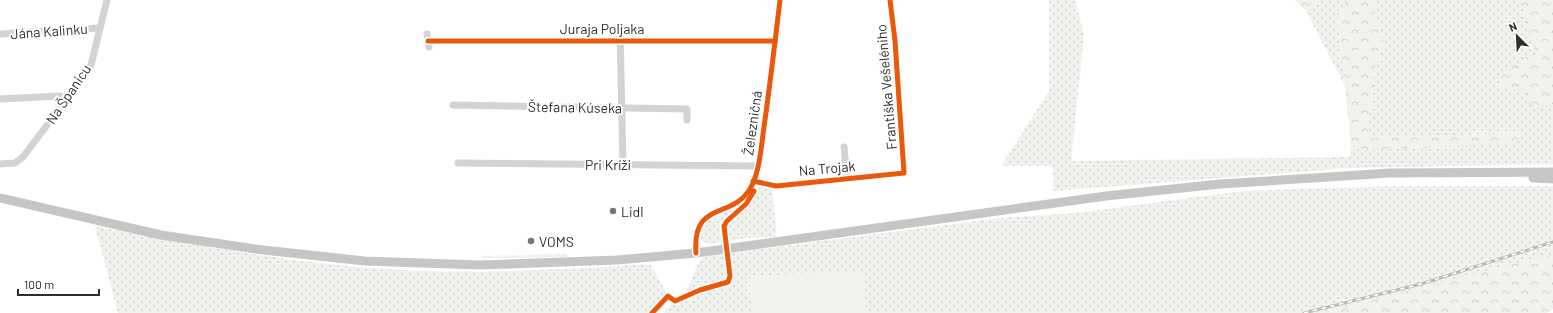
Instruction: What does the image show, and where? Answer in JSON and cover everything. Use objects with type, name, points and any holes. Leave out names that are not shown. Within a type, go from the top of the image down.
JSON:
[{"type":"main road","points":[[0,198],[161,235],[291,254],[365,261],[435,264],[504,264],[617,260],[696,252],[1076,200],[1212,184],[1390,173],[1553,172]]},
{"type":"main road","points":[[1494,173],[1553,179]]},
{"type":"street","name":"Na Španicu","points":[[0,164],[18,162],[90,65],[107,0]]},
{"type":"street","name":"Železničná","points":[[696,252],[696,234],[702,221],[713,213],[731,205],[743,197],[753,182],[758,166],[780,0]]},
{"type":"street","name":"Františka Vešeléniho","points":[[890,0],[897,64],[904,173]]},
{"type":"street","name":"Jána Kalinku","points":[[0,34],[99,28]]},
{"type":"street","points":[[620,30],[623,164]]},
{"type":"street","name":"Juraja Poljaka","points":[[428,40],[775,41]]},
{"type":"street","points":[[0,99],[60,96],[66,99]]},
{"type":"street","name":"Štefana Kúseka","points":[[453,106],[687,109],[687,120]]},
{"type":"street","name":"Na Trojak","points":[[844,147],[847,179]]},
{"type":"street","name":"Pri Kríži","points":[[458,163],[758,166]]},
{"type":"street","name":"Na Trojak","points":[[753,182],[776,186],[904,173]]},
{"type":"green space","points":[[1049,0],[1075,0],[1084,35],[1071,161],[1350,157],[1351,145],[1365,150],[1524,133],[1367,138],[1375,68],[1383,44],[1376,17],[1374,0],[1553,0],[1553,164],[1349,168],[1054,191],[1053,166],[1001,166],[1049,91]]},
{"type":"green space","points":[[1295,0],[1324,0],[1306,11]]},
{"type":"green space","points":[[1324,0],[1347,0],[1348,2],[1337,12],[1345,86],[1306,11]]},
{"type":"green space","points":[[1347,0],[1374,0],[1376,17],[1384,44],[1375,68],[1367,138],[1525,133],[1512,144],[1365,150],[1351,145],[1337,12],[1347,2]]},
{"type":"green space","points":[[1553,0],[1553,104],[1533,110],[1526,91],[1499,89],[1502,76],[1528,55],[1538,63],[1521,1]]},
{"type":"green space","points":[[1391,186],[1553,186],[1553,255],[1320,313],[866,313],[864,272],[750,276],[751,313],[664,313],[686,289],[691,281],[697,265],[705,256],[999,218],[1075,213],[1243,191]]},
{"type":"green space","points":[[759,187],[772,188],[777,237],[748,238],[710,244],[702,241],[700,233],[708,221],[739,206]]},
{"type":"green space","points":[[95,226],[258,255],[324,264],[393,270],[466,272],[650,264],[667,293],[648,313],[118,313]]},
{"type":"green space","points":[[566,254],[567,257],[482,258],[483,256]]},
{"type":"green space","points":[[1553,254],[1553,309],[1547,313],[1320,313]]},
{"type":"green space","points":[[864,272],[866,313],[751,313],[750,276]]},
{"type":"railway","points":[[1304,313],[1421,284],[1553,242]]},
{"type":"cycle path","points":[[696,253],[696,236],[700,225],[706,218],[733,205],[742,198],[750,189],[756,175],[761,151],[780,0]]},
{"type":"cycle path","points":[[753,181],[776,186],[904,173],[895,41],[890,0]]},
{"type":"cycle path","points":[[428,41],[775,41]]},
{"type":"cycle path","points":[[652,313],[668,296],[675,301],[700,290],[728,282],[730,276],[724,226],[727,221],[746,204],[754,191]]},
{"type":"place","name":"Lidl","points":[[613,211]]},
{"type":"place","name":"VOMS","points":[[531,241]]}]
